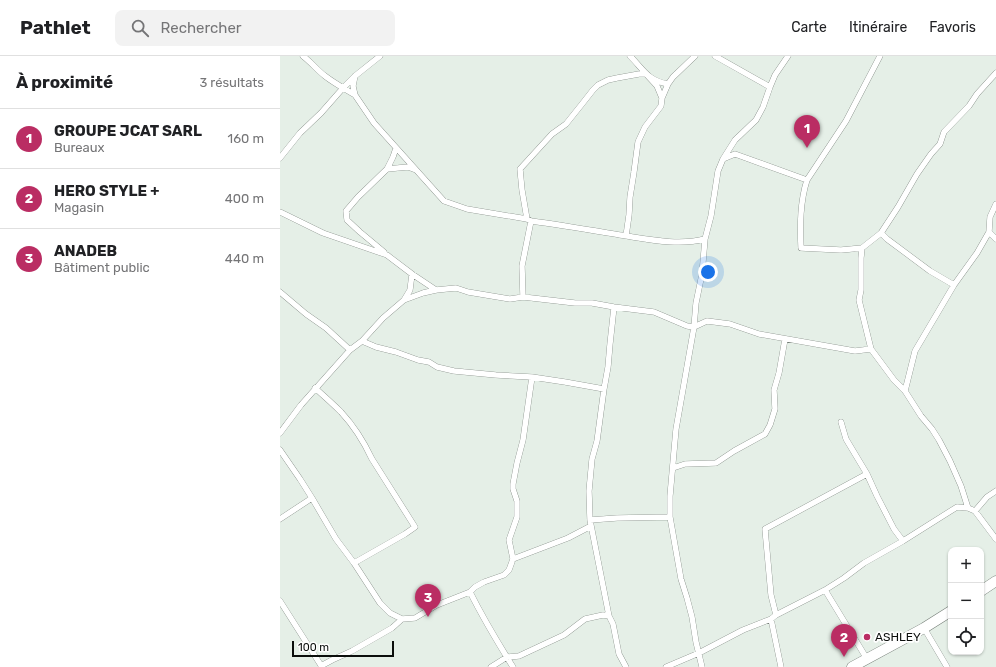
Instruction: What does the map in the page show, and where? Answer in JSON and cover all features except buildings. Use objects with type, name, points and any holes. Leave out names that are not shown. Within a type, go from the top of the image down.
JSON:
[{"type":"highway","points":[[984,590],[995,584]]},
{"type":"highway","points":[[852,667],[924,628],[948,613]]},
{"type":"street","points":[[303,56],[314,64],[324,75],[355,95]]},
{"type":"street","points":[[280,158],[300,133],[321,113],[343,88],[355,76],[380,56]]},
{"type":"street","points":[[630,56],[656,86],[662,98]]},
{"type":"street","points":[[626,236],[638,142],[645,127],[661,106],[662,98],[668,84],[673,77],[695,56]]},
{"type":"street","points":[[715,56],[770,87]]},
{"type":"street","points":[[702,667],[692,617],[681,579],[670,517],[670,496],[676,430],[694,327],[705,239],[711,216],[718,171],[723,159],[736,140],[756,120],[764,107],[770,87],[788,56]]},
{"type":"street","points":[[880,56],[846,121],[807,180],[800,214],[801,248],[841,250],[862,248],[881,233],[898,208],[917,174],[940,144],[944,132],[969,106],[977,94],[996,73]]},
{"type":"street","points":[[524,298],[522,266],[529,220],[522,190],[520,169],[552,134],[566,124],[592,90],[598,85],[608,80],[646,74],[659,83],[668,84]]},
{"type":"street","points":[[355,76],[353,86],[355,95],[374,123],[444,201],[467,210],[646,240],[674,242],[698,241],[705,239]]},
{"type":"street","points":[[396,148],[387,169],[346,211],[347,220],[387,255],[436,290]]},
{"type":"street","points":[[723,159],[735,154],[807,180]]},
{"type":"street","points":[[387,169],[408,167],[418,171]]},
{"type":"street","points":[[905,391],[915,351],[954,285],[977,253],[989,232],[990,217],[996,204]]},
{"type":"street","points":[[280,212],[324,233],[387,255]]},
{"type":"street","points":[[989,232],[996,239]]},
{"type":"street","points":[[881,233],[930,271],[954,285]]},
{"type":"street","points":[[862,248],[861,290],[859,300],[871,349],[894,380],[905,391],[942,445],[961,486],[968,508]]},
{"type":"street","points":[[280,433],[315,388],[350,350],[362,341],[404,300],[410,290],[412,274]]},
{"type":"street","points":[[404,300],[436,290],[456,288],[468,292],[510,299],[524,298],[575,303],[592,303],[654,312],[687,326],[694,327],[707,321],[730,324],[759,334],[855,352],[871,349]]},
{"type":"street","points":[[280,292],[306,314],[326,328],[350,350]]},
{"type":"street","points":[[614,307],[608,367],[597,440],[592,459],[589,491],[591,523],[605,599],[609,616],[613,624],[618,654],[626,667]]},
{"type":"street","points":[[673,468],[684,464],[716,463],[765,434],[770,425],[775,409],[774,390],[779,373],[785,339]]},
{"type":"street","points":[[362,341],[376,347],[429,362],[438,367],[454,371],[532,377],[604,389]]},
{"type":"street","points":[[280,601],[322,667],[332,660],[352,651],[392,628],[402,620],[415,618],[437,605],[470,592],[484,582],[504,575],[509,570],[513,559],[509,540],[517,517],[517,501],[513,484],[532,377]]},
{"type":"street","points":[[315,388],[340,411],[357,431],[372,459],[415,527],[354,563]]},
{"type":"street","points":[[841,422],[846,439],[867,474],[894,529],[903,541]]},
{"type":"street","points":[[280,450],[312,498],[336,539],[354,563],[380,603],[390,613],[402,620]]},
{"type":"street","points":[[781,667],[771,595],[765,529],[867,474]]},
{"type":"street","points":[[975,511],[987,497],[996,491]]},
{"type":"street","points":[[280,519],[312,498]]},
{"type":"street","points":[[666,667],[699,653],[743,630],[774,617],[825,590],[864,563],[903,541],[957,507],[968,508],[975,511],[996,539]]},
{"type":"street","points":[[513,559],[568,538],[591,523],[616,518],[670,517]]},
{"type":"street","points":[[825,590],[866,659]]},
{"type":"street","points":[[470,592],[513,667]]},
{"type":"street","points":[[491,667],[507,657],[519,656],[564,635],[585,619],[602,615],[609,616]]},
{"type":"street","points":[[924,628],[947,667]]},
{"type":"place","name":"GROUPE JCAT SARL","points":[[807,148]]},
{"type":"place","name":"ANADEB","points":[[428,617]]},
{"type":"place","name":"ASHLEY","points":[[867,637]]},
{"type":"place","name":"HERO STYLE +","points":[[844,657]]}]
